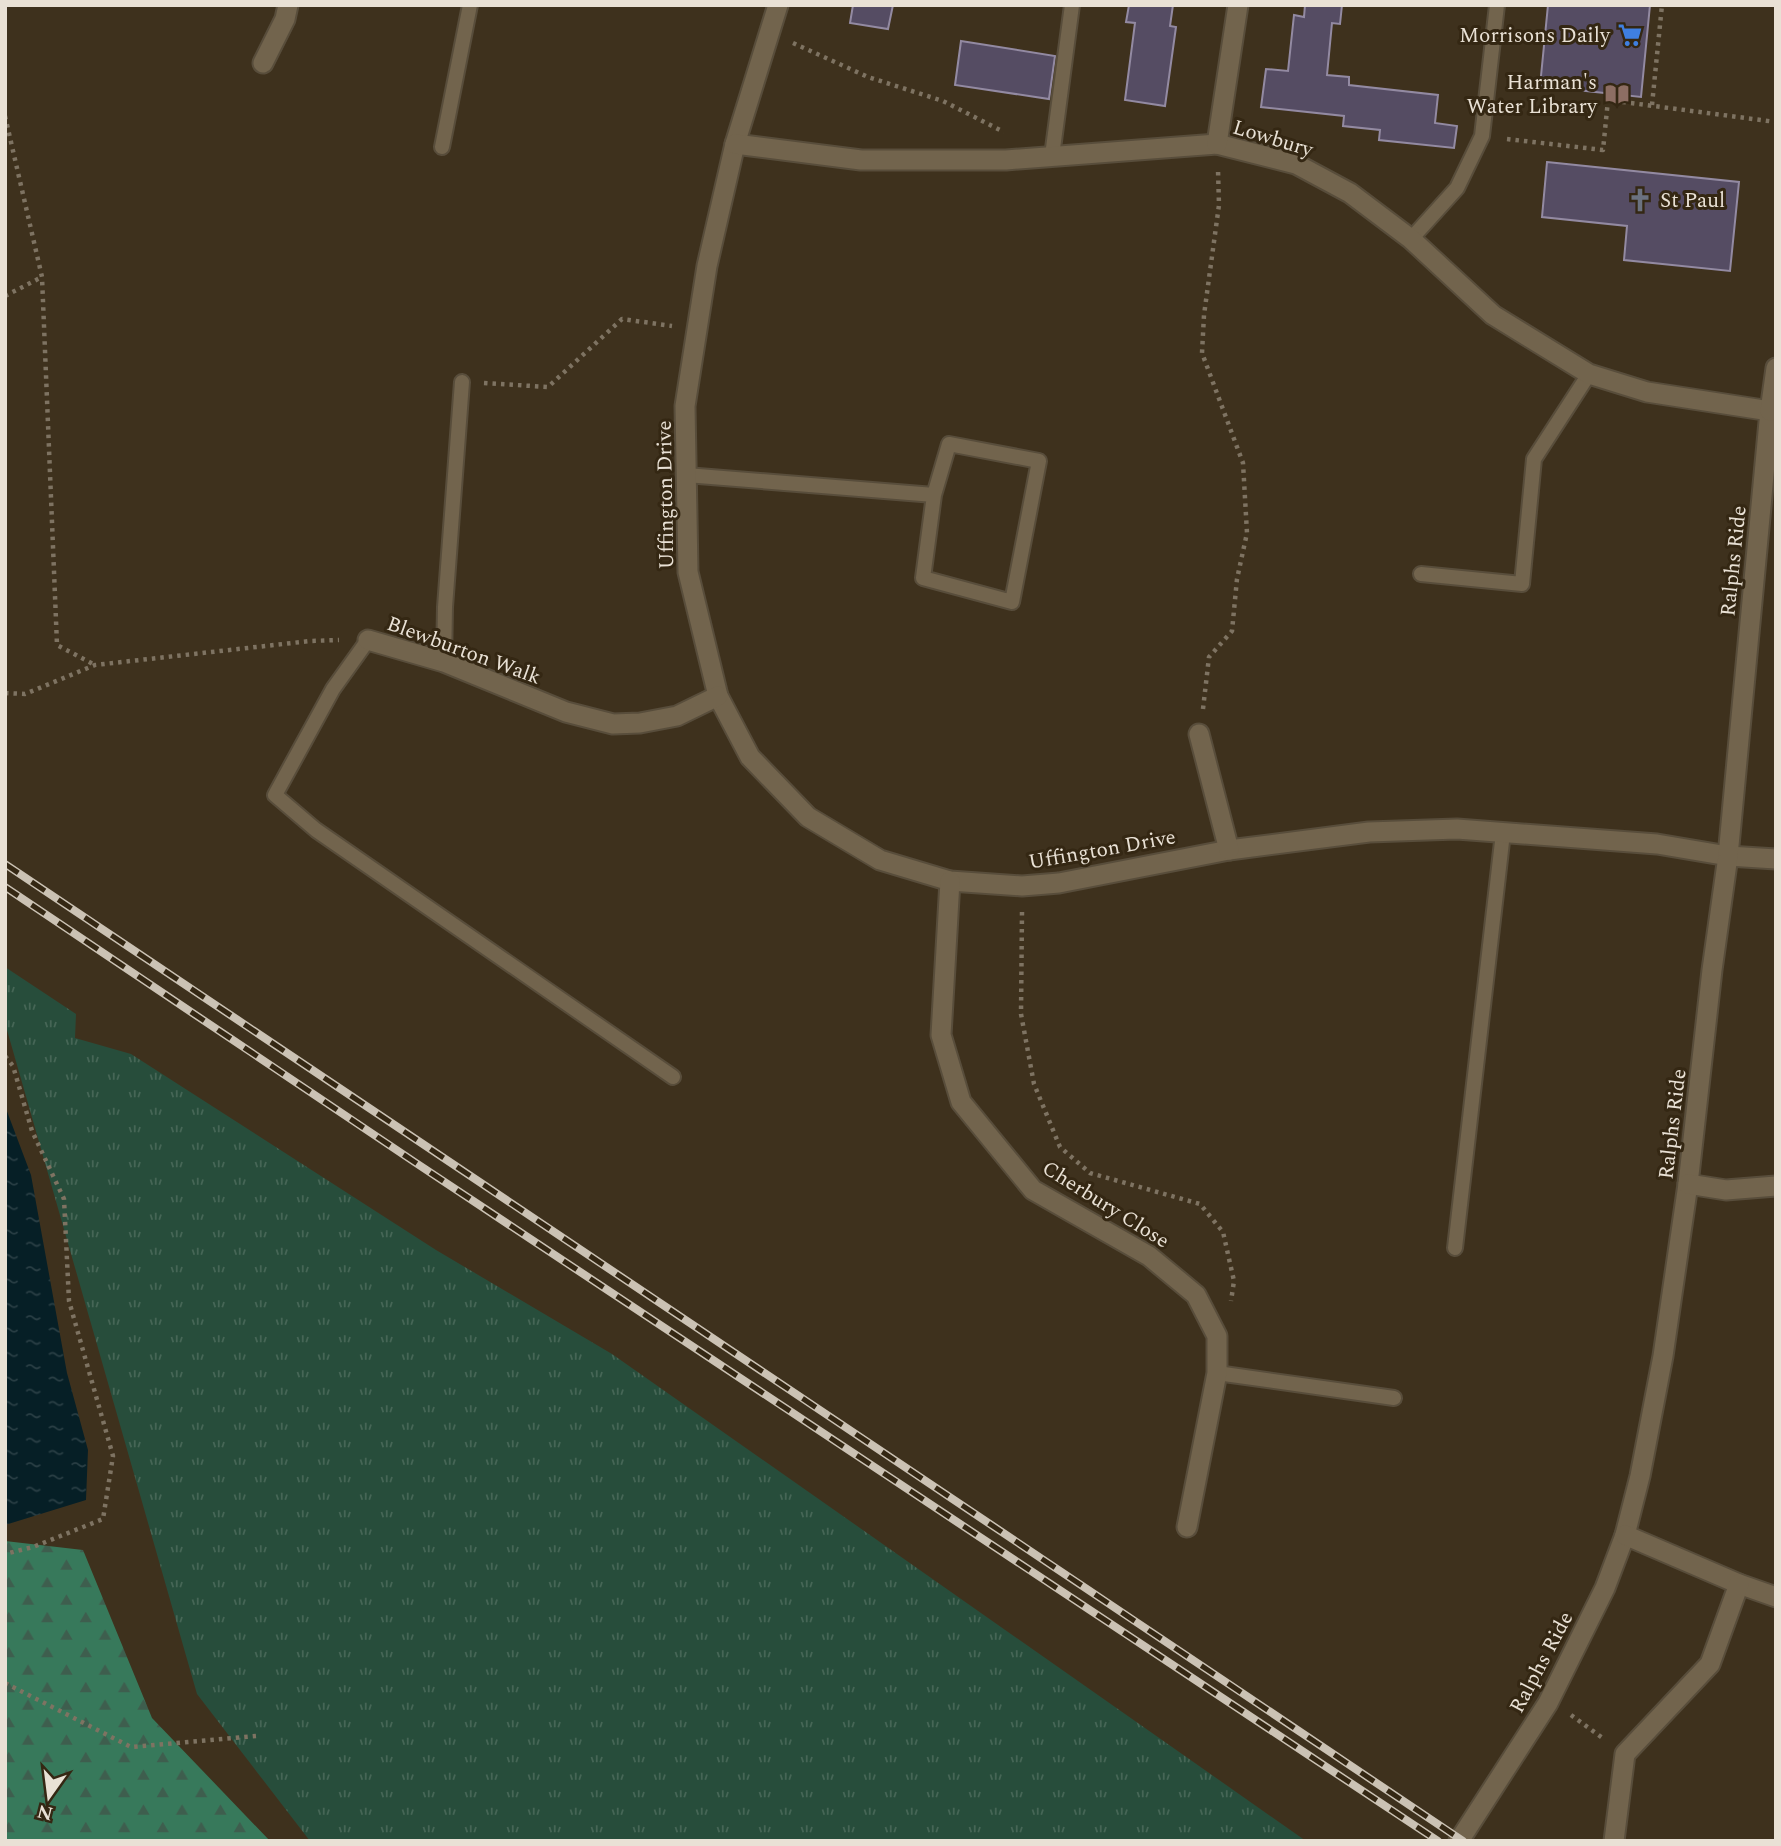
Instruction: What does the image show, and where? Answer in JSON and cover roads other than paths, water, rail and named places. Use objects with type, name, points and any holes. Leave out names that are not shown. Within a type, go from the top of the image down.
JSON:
[{"type":"street","points":[[263,62],[285,19],[288,5]]},
{"type":"street","name":"Uffington Drive","points":[[778,5],[735,144],[707,266],[685,405],[688,572],[718,696],[750,757],[808,817],[880,860],[950,881],[1022,886],[1059,883],[1229,850],[1369,832],[1457,829],[1657,844],[1728,856],[1776,859]]},
{"type":"street","points":[[1217,145],[1238,5]]},
{"type":"street","name":"Lowbury","points":[[735,144],[861,160],[1006,160],[1217,145],[1296,164],[1350,193],[1411,239],[1493,315],[1589,374],[1647,392],[1770,411]]},
{"type":"street","name":"Ralphs Ride","points":[[1459,1841],[1548,1703],[1605,1588],[1625,1535],[1640,1476],[1663,1356],[1688,1184],[1728,856],[1776,368]]},
{"type":"street","name":"Blewburton Walk","points":[[368,640],[444,662],[566,712],[613,724],[640,723],[677,716],[718,696]]},
{"type":"street","points":[[1199,734],[1229,850]]},
{"type":"street","name":"Cherbury Close","points":[[950,881],[941,1035],[961,1102],[1033,1190],[1149,1256],[1196,1295],[1217,1336],[1217,1373],[1187,1527]]},
{"type":"street","points":[[1688,1184],[1726,1190],[1776,1186]]},
{"type":"street","points":[[1625,1535],[1776,1597]]},
{"type":"street","points":[[1614,1841],[1625,1755],[1710,1664],[1739,1584]]},
{"type":"lane","points":[[442,147],[470,5]]},
{"type":"lane","points":[[1052,156],[1072,5]]},
{"type":"lane","points":[[1411,239],[1457,188],[1482,136],[1497,5]]},
{"type":"lane","points":[[1421,574],[1522,584],[1534,459],[1589,374]]},
{"type":"lane","points":[[444,662],[445,607],[463,382]]},
{"type":"lane","points":[[949,444],[1039,461],[1012,602],[923,578],[934,495],[949,444]]},
{"type":"lane","points":[[686,475],[934,495]]},
{"type":"lane","points":[[368,640],[333,689],[275,795],[316,830],[673,1077]]},
{"type":"lane","points":[[1455,1248],[1503,833]]},
{"type":"lane","points":[[1217,1373],[1394,1398]]},
{"type":"water","points":[[5,1106],[31,1175],[67,1373],[88,1450],[86,1500],[5,1525]]},
{"type":"railway","points":[[5,864],[1463,1841]]},
{"type":"railway","points":[[5,887],[1438,1841]]},
{"type":"place","name":"Morrisons Daily","points":[[1630,35]]},
{"type":"place","name":"Harman's Water Library","points":[[1617,94]]},
{"type":"place","name":"St Paul","points":[[1640,200]]}]
